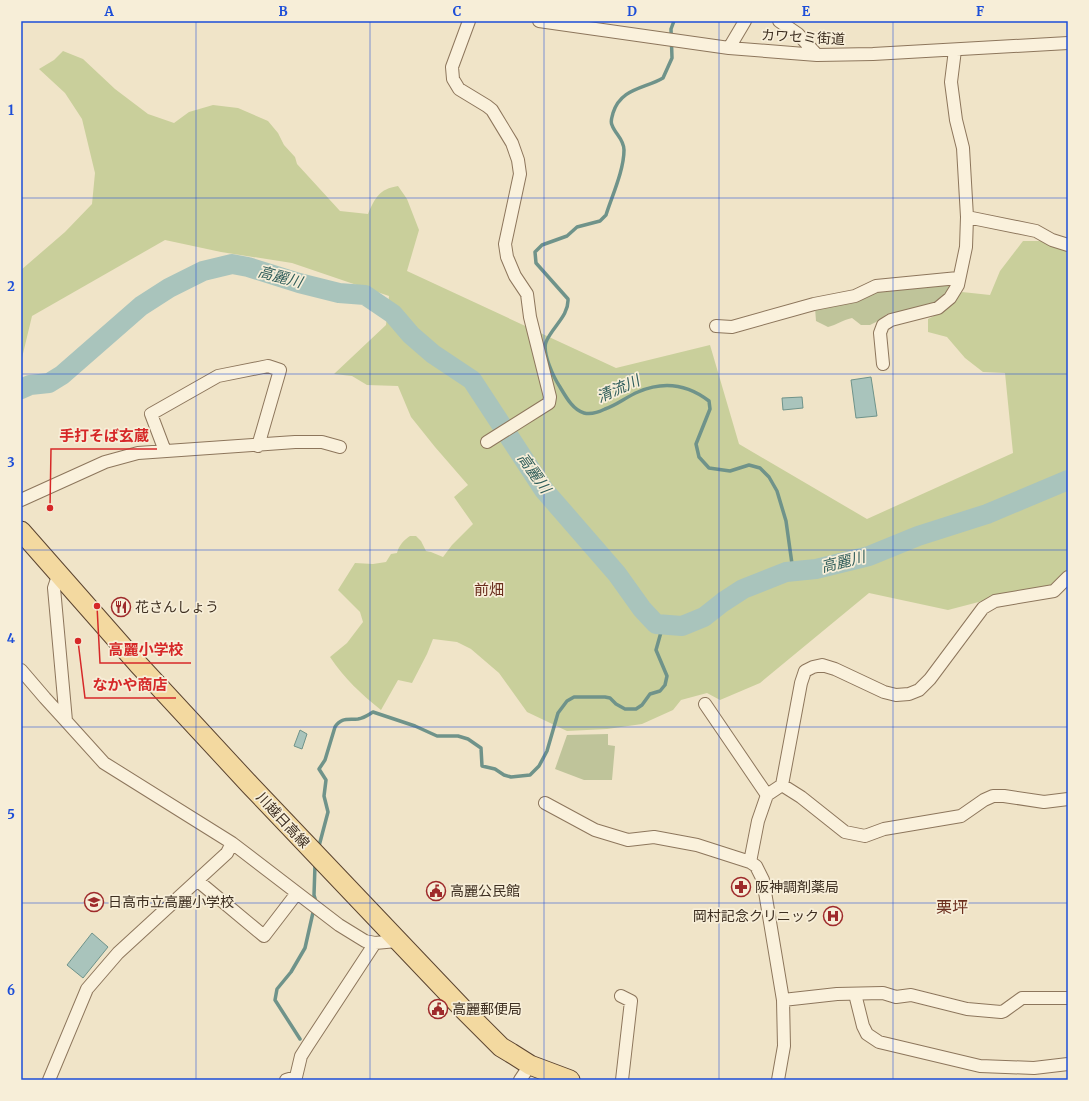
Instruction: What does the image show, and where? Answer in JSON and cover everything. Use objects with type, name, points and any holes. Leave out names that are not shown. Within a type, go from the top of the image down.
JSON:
[{"type":"main road","name":"川越日高線","points":[[21,531],[138,664],[250,785],[525,1073],[570,1080]]},
{"type":"street","points":[[469,21],[452,66],[453,79],[459,89],[492,110],[512,143],[518,160],[520,174],[505,244],[506,252],[515,276],[527,294],[530,317],[550,397],[549,403],[487,442]]},
{"type":"street","name":"カワセミ街道","points":[[539,21],[729,48],[817,55],[873,54],[1068,43]]},
{"type":"street","points":[[729,48],[745,21]]},
{"type":"street","points":[[779,21],[798,34],[817,55]]},
{"type":"street","points":[[883,364],[880,333],[883,325],[890,320],[938,308],[950,298],[958,285],[958,278],[966,247],[967,217],[963,148],[956,120],[951,82],[955,50]]},
{"type":"street","points":[[967,217],[1036,231],[1052,240],[1068,245]]},
{"type":"street","points":[[716,326],[732,327],[814,304],[855,296],[876,286],[958,278]]},
{"type":"street","points":[[165,451],[151,414],[218,376],[268,366],[280,370],[258,446]]},
{"type":"street","points":[[21,500],[105,462],[124,456],[165,451],[258,446],[295,442],[322,442],[340,447]]},
{"type":"street","points":[[59,573],[54,588],[66,721]]},
{"type":"street","points":[[750,862],[758,821],[767,795],[782,785],[801,683],[806,671],[813,667],[822,665],[836,668],[884,692],[896,696],[909,694],[919,690],[930,679],[983,608],[995,601],[1054,591],[1068,577]]},
{"type":"street","points":[[21,670],[44,698],[104,763],[232,844],[339,925],[365,941],[375,943],[397,940]]},
{"type":"street","points":[[705,704],[767,795]]},
{"type":"street","points":[[782,785],[801,797],[845,832],[865,836],[884,829],[961,816],[984,800],[993,796],[1004,796],[1044,802],[1068,799]]},
{"type":"street","points":[[545,804],[595,830],[628,840],[654,837],[697,845],[750,862],[756,866],[763,880],[783,1000],[784,1046],[778,1080]]},
{"type":"street","points":[[49,1080],[87,989],[118,953],[227,854],[232,844]]},
{"type":"street","points":[[198,881],[264,936],[297,893]]},
{"type":"street","points":[[286,1080],[296,1077],[302,1056],[308,1045],[375,943]]},
{"type":"street","points":[[783,1000],[883,993],[896,996],[911,995],[967,1009],[1001,1012],[1022,998],[1068,998]]},
{"type":"street","points":[[855,994],[863,1026],[867,1034],[879,1042],[980,1066],[1034,1068],[1068,1064]]},
{"type":"street","points":[[621,996],[631,1001],[622,1080]]},
{"type":"green space","points":[[63,51],[83,59],[115,89],[148,114],[174,123],[189,112],[213,105],[238,108],[268,121],[278,133],[284,145],[295,157],[297,164],[340,211],[368,214],[378,195],[386,189],[398,186],[407,199],[419,230],[407,271],[616,368],[710,345],[739,444],[867,519],[1013,453],[1005,373],[983,372],[965,358],[947,337],[928,332],[928,319],[942,312],[962,292],[990,295],[1000,271],[1023,241],[1062,241],[1068,246],[1068,574],[1055,589],[994,598],[948,610],[869,593],[760,683],[720,700],[707,693],[681,700],[673,710],[642,724],[607,729],[567,731],[527,712],[499,673],[471,649],[457,642],[433,639],[412,683],[398,680],[381,710],[353,685],[330,657],[347,643],[363,622],[360,612],[338,590],[355,563],[373,564],[386,562],[391,554],[397,553],[402,543],[410,536],[416,536],[421,541],[426,551],[443,557],[452,545],[473,524],[454,497],[468,485],[411,417],[398,386],[367,385],[352,376],[334,374],[386,325],[389,296],[292,263],[221,252],[165,240],[32,316],[21,362],[21,270],[65,232],[92,204],[95,173],[82,119],[65,93],[39,69],[54,60]]},
{"type":"green space","points":[[951,284],[945,297],[933,305],[887,314],[870,325],[861,325],[852,318],[828,327],[816,321],[815,308],[877,289]]},
{"type":"green space","points":[[608,734],[608,745],[615,746],[612,780],[584,780],[555,769],[567,735]]},
{"type":"water","points":[[871,377],[877,416],[856,418],[851,380]]},
{"type":"water","points":[[802,397],[803,408],[783,410],[782,398]]},
{"type":"water","points":[[300,730],[307,734],[302,749],[294,746]]},
{"type":"water","points":[[92,933],[108,947],[83,978],[67,965]]},
{"type":"waterway","name":"清流川","points":[[674,21],[671,29],[672,58],[663,78],[627,94],[617,105],[613,113],[611,124],[623,143],[624,150],[620,174],[606,215],[600,221],[577,227],[567,236],[542,245],[535,252],[536,263],[568,299],[566,311],[546,342],[545,347],[547,359],[552,372],[570,403],[576,409],[584,413],[590,414],[598,412],[638,392],[657,386],[675,386],[683,388],[701,395],[709,401],[710,409],[696,444],[699,457],[709,468],[730,471],[749,465],[760,468],[769,477],[777,491],[786,521],[793,571]]},
{"type":"waterway","name":"高麗川","points":[[21,389],[30,385],[49,383],[62,375],[141,306],[169,288],[203,271],[232,264],[248,267],[299,283],[339,293],[365,295],[393,314],[411,335],[433,354],[472,380],[544,490],[617,574],[642,609],[656,624],[682,626],[704,617],[743,589],[786,572],[816,569],[869,556],[918,536],[987,514],[1068,480]]},
{"type":"waterway","points":[[319,846],[328,812],[324,796],[326,780],[319,769],[325,760],[335,727],[342,720],[360,719],[373,712],[415,726],[437,736],[458,736],[468,739],[481,748],[482,766],[495,769],[504,775],[511,777],[530,775],[539,766],[547,751],[558,713],[567,701],[574,697],[605,697],[610,698],[616,704],[625,709],[636,709],[642,705],[650,694],[660,691],[665,685],[667,676],[656,650],[663,625]]},
{"type":"waterway","points":[[315,865],[314,895],[316,902]]},
{"type":"waterway","points":[[300,1039],[275,1000],[277,989],[291,972],[305,948],[314,908]]},
{"type":"place","name":"手打そば玄蔵","points":[[50,508]]},
{"type":"place","name":"高麗小学校","points":[[97,606]]},
{"type":"place","name":"花さんしょう","points":[[121,607]]},
{"type":"place","name":"なかや商店","points":[[78,641]]},
{"type":"place","name":"阪神調剤薬局","points":[[741,887]]},
{"type":"place","name":"高麗公民館","points":[[436,891]]},
{"type":"place","name":"日高市立高麗小学校","points":[[94,902]]},
{"type":"place","name":"岡村記念クリニック","points":[[833,916]]},
{"type":"place","name":"高麗郵便局","points":[[438,1009]]},
{"type":"district","name":"前畑","points":[[489,590]]},
{"type":"district","name":"栗坪","points":[[952,907]]}]
